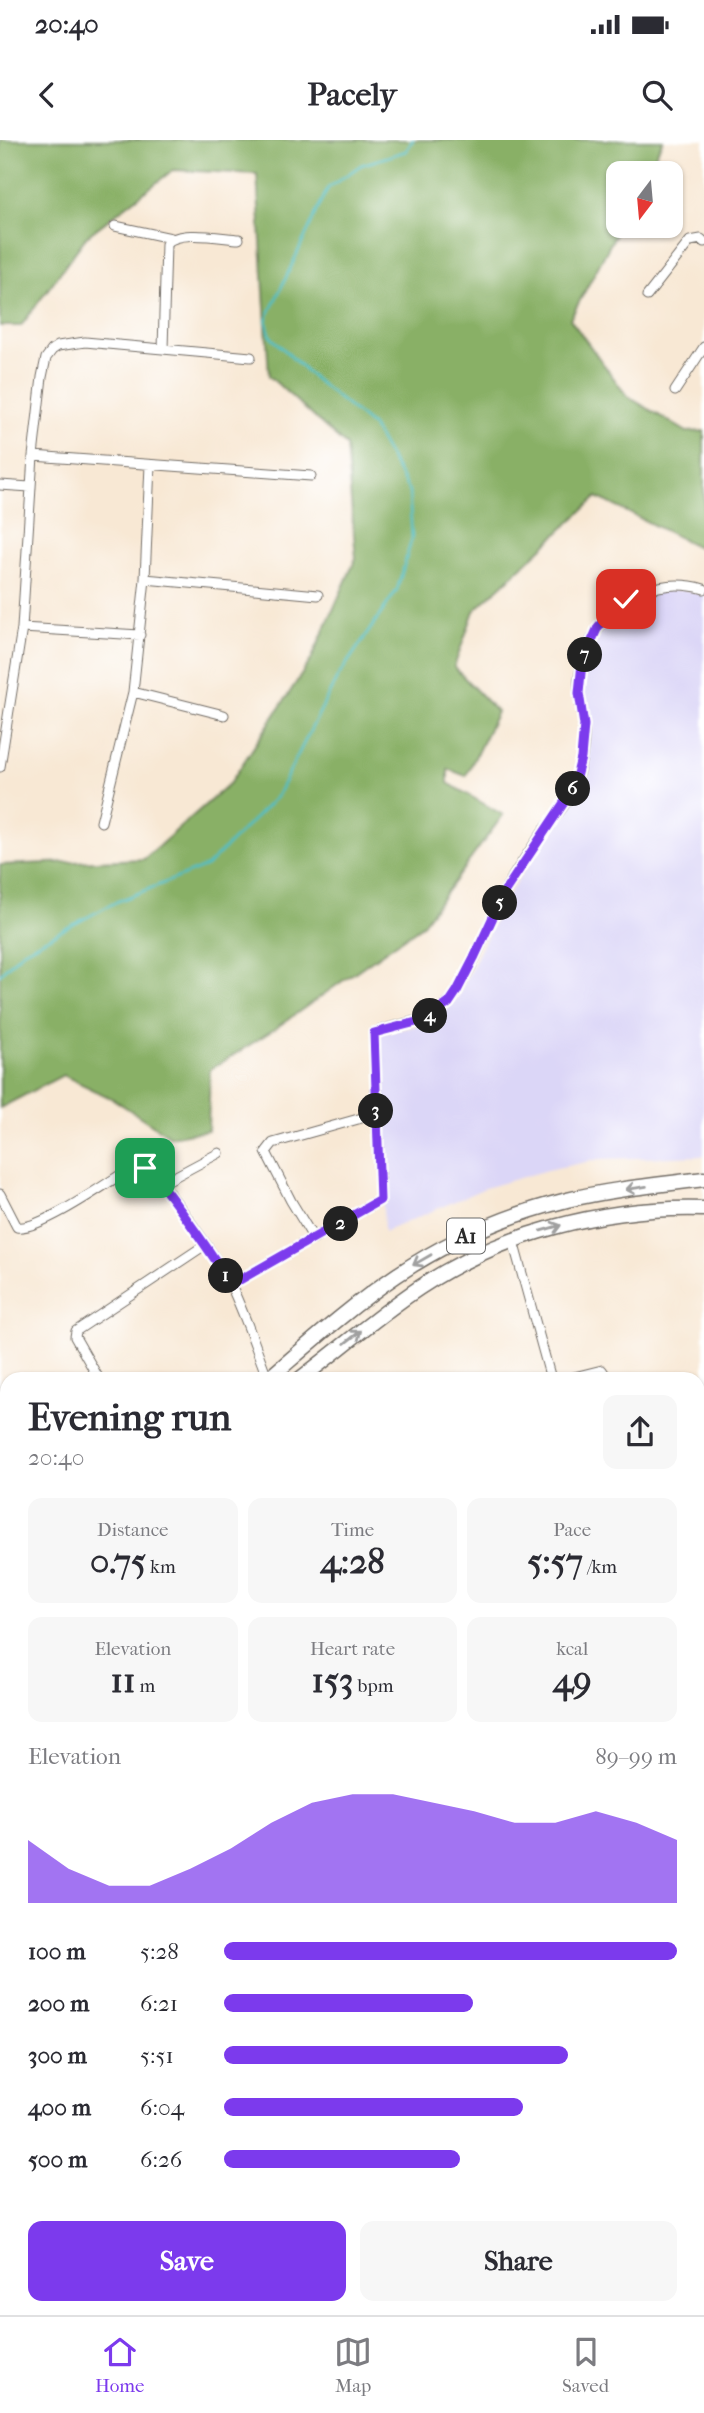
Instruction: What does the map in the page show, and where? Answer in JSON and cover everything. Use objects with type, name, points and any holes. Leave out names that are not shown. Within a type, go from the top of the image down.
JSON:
[{"type":"highway","name":"A1","points":[[277,1372],[380,1287],[428,1256],[474,1232],[569,1200],[704,1179]]},
{"type":"highway","name":"A1","points":[[311,1372],[421,1287],[449,1269],[513,1241],[547,1229],[591,1219],[643,1211],[704,1209]]},
{"type":"street","points":[[115,226],[171,238],[181,235],[239,239]]},
{"type":"street","points":[[163,349],[166,244],[171,238]]},
{"type":"street","points":[[647,296],[690,241],[701,239],[704,242]]},
{"type":"street","points":[[0,767],[22,628],[30,487],[46,358],[58,346],[85,342],[251,356]]},
{"type":"street","points":[[675,391],[704,348]]},
{"type":"street","points":[[33,456],[312,476]]},
{"type":"street","points":[[102,822],[133,692],[145,579],[150,466]]},
{"type":"street","points":[[0,485],[30,487]]},
{"type":"street","points":[[145,579],[318,595]]},
{"type":"street","points":[[231,1285],[380,1200],[374,1033],[420,1021],[449,1003],[474,958],[505,891],[573,789],[581,758],[584,725],[579,693],[582,663],[598,627],[615,607],[637,593],[681,585],[704,589]]},
{"type":"street","points":[[22,628],[140,635]]},
{"type":"street","points":[[133,692],[224,715]]},
{"type":"street","points":[[0,707],[11,708]]},
{"type":"street","points":[[314,1239],[285,1189],[267,1152],[268,1148],[273,1143],[376,1114]]},
{"type":"street","points":[[161,1184],[219,1153]]},
{"type":"street","points":[[0,1194],[21,1228],[56,1213],[131,1168],[145,1168],[161,1184],[231,1285],[265,1372]]},
{"type":"street","points":[[513,1241],[549,1372]]},
{"type":"street","points":[[95,1372],[75,1336],[76,1331],[205,1245]]},
{"type":"shaded area","points":[[686,590],[704,595],[704,1156],[601,1159],[547,1170],[485,1188],[384,1232],[377,1034],[412,1027],[437,1018],[457,998],[504,901],[562,813],[579,782],[582,688],[586,663],[595,639],[622,606],[641,596],[662,591]]},
{"type":"green space","points":[[0,140],[663,140],[653,161],[606,161],[606,238],[614,238],[570,319],[627,396],[687,432],[704,431],[704,550],[597,497],[474,611],[454,667],[497,712],[466,776],[448,769],[448,783],[503,815],[422,925],[273,1030],[210,1070],[208,1130],[171,1137],[113,1099],[63,1075],[0,1108],[0,865],[144,859],[230,783],[311,660],[356,558],[346,446],[269,376],[257,174],[173,170],[87,236],[21,326],[0,326]]},
{"type":"waterway","points":[[0,974],[23,951],[116,902],[207,866],[277,796],[337,678],[397,590],[412,538],[409,491],[372,426],[311,376],[271,337],[266,320],[328,188],[361,165],[406,151],[413,140]]},
{"type":"route","points":[[145,1168],[161,1184],[214,1256],[231,1285],[377,1204],[381,1196],[374,1033],[420,1021],[432,1015],[449,1003],[457,991],[505,891],[573,789],[581,758],[584,725],[579,693],[582,663],[598,627],[615,607],[626,599]]}]
